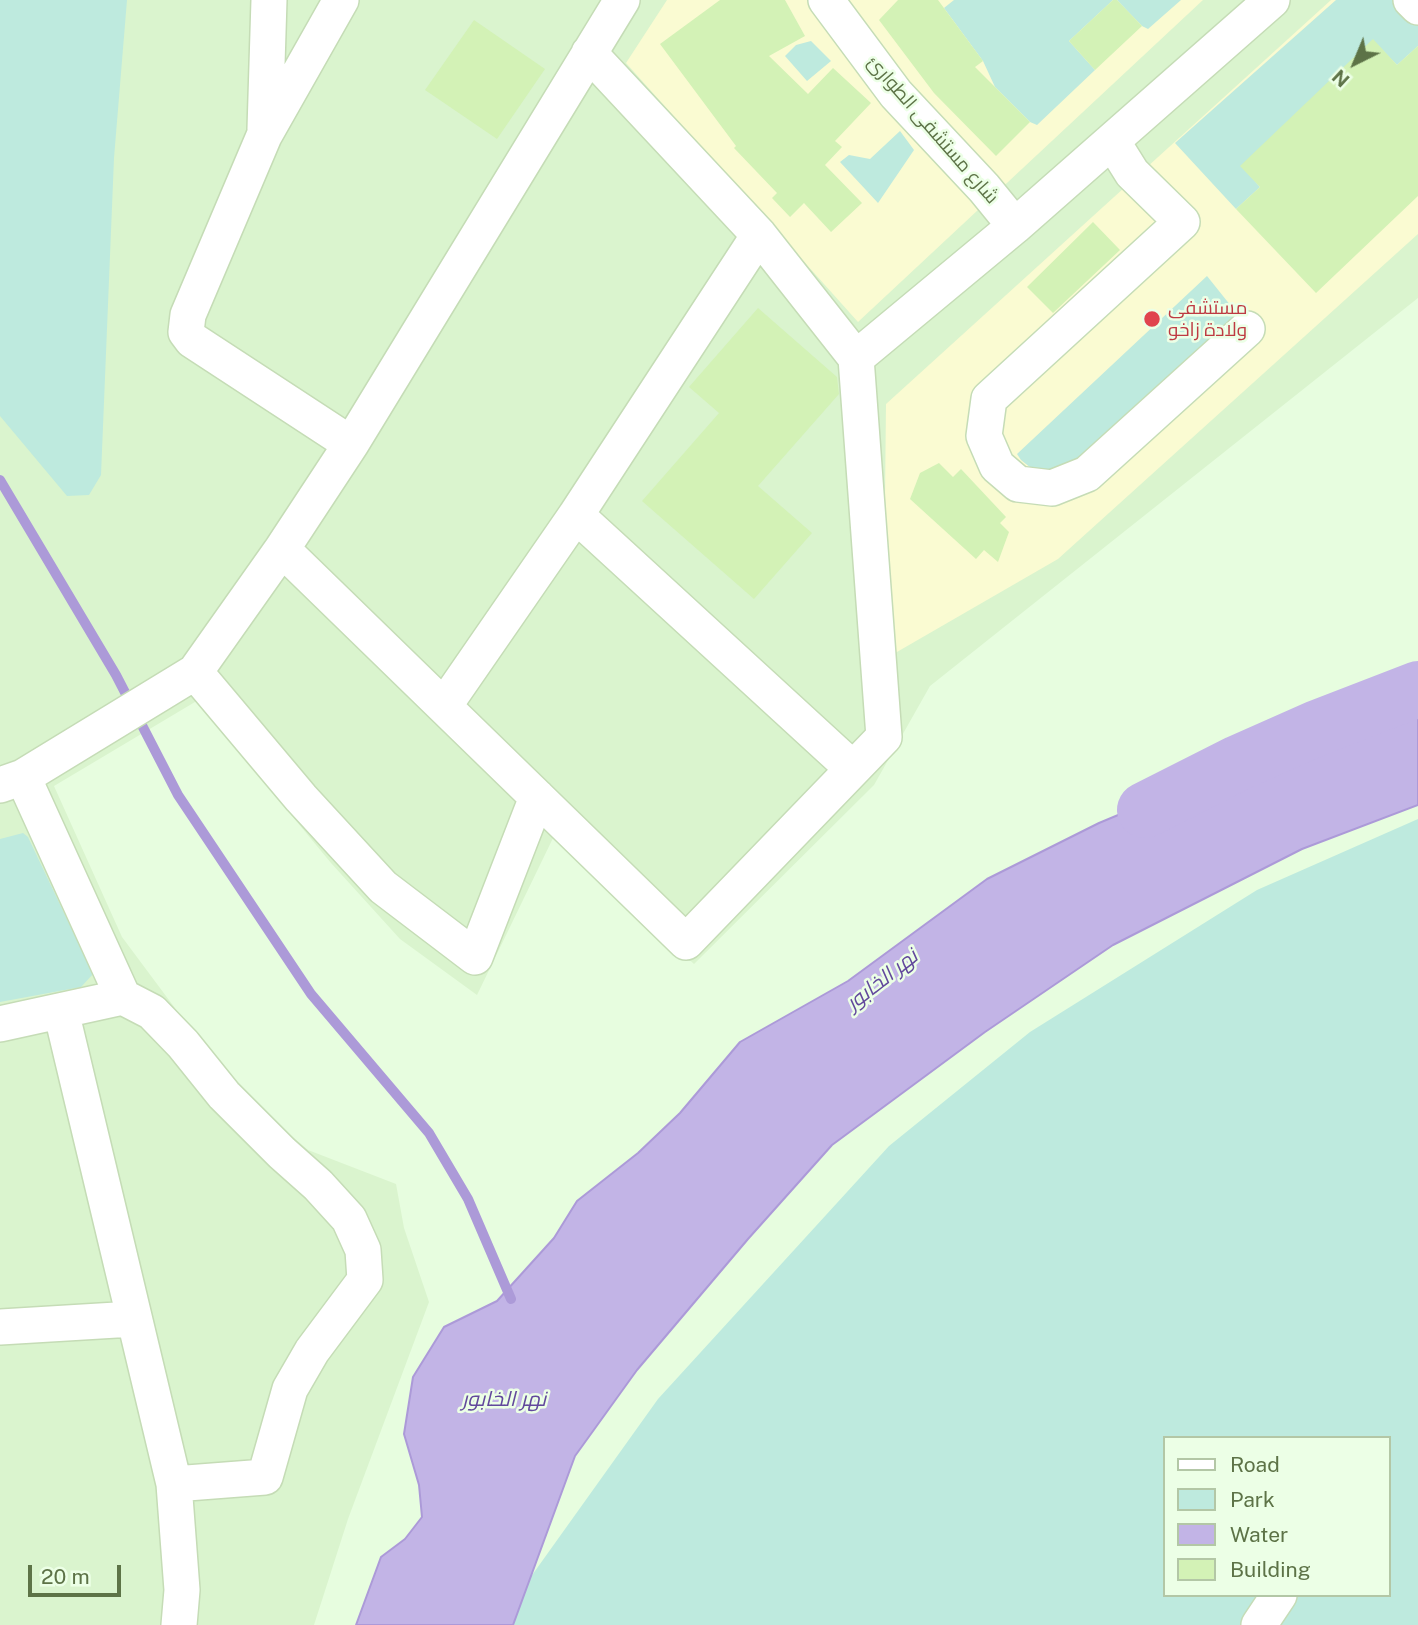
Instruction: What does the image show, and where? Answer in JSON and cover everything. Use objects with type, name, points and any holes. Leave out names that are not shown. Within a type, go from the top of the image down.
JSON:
[{"type":"street","points":[[264,136],[270,0]]},
{"type":"street","points":[[341,0],[264,136],[188,315],[186,332],[192,340],[351,444]]},
{"type":"street","points":[[174,1484],[265,1477],[290,1389],[312,1351],[365,1280],[363,1250],[349,1219],[318,1185],[224,1095],[183,1044],[152,1012],[123,997],[23,775],[195,672],[282,549],[351,444],[622,0]]},
{"type":"street","name":"شارع مستشفى الطوارئ","points":[[826,0],[895,94],[984,188],[1015,226]]},
{"type":"street","points":[[856,358],[1015,226],[1272,0]]},
{"type":"street","points":[[1411,0],[1418,7]]},
{"type":"street","points":[[282,549],[686,942],[884,737],[856,358],[759,235],[589,52]]},
{"type":"street","points":[[1112,141],[1132,173],[1182,222],[989,399],[984,436],[997,466],[1018,484],[1052,488],[1087,474],[1247,329]]},
{"type":"street","points":[[444,706],[576,515],[759,235]]},
{"type":"street","points":[[576,515],[853,769]]},
{"type":"street","points":[[195,672],[301,798],[383,887],[475,957],[537,797]]},
{"type":"street","points":[[0,1024],[123,997]]},
{"type":"street","points":[[61,1011],[174,1484],[182,1590],[179,1625]]},
{"type":"street","points":[[0,1327],[133,1318]]},
{"type":"street","points":[[1259,1625],[1278,1597]]},
{"type":"shaded area","points":[[0,0],[1418,0],[1418,298],[930,686],[874,785],[694,964],[554,836],[477,995],[400,939],[331,863],[234,746],[200,699],[54,786],[122,937],[233,1086],[308,1150],[396,1184],[404,1228],[429,1302],[348,1519],[314,1625],[0,1625]]},
{"type":"shaded area","points":[[667,0],[1203,0],[858,322],[626,63]]},
{"type":"shaded area","name":"مستشفى ولادة زاخو","points":[[1331,0],[1418,0],[1418,234],[1058,559],[890,656],[885,498],[886,404]]},
{"type":"green space","points":[[0,0],[127,0],[114,158],[101,475],[89,495],[67,496],[0,416]]},
{"type":"green space","points":[[954,0],[1113,0],[1069,41],[1095,70],[1037,125],[1030,122],[995,87],[983,61],[944,8]]},
{"type":"green space","points":[[1117,0],[1181,0],[1148,29]]},
{"type":"green space","points":[[1336,0],[1418,0],[1418,46],[1397,65],[1373,40],[1241,166],[1260,187],[1236,209],[1175,143]]},
{"type":"green space","points":[[811,41],[831,61],[807,81],[785,56],[796,45]]},
{"type":"green space","points":[[900,131],[914,150],[878,203],[840,162],[849,155],[870,159]]},
{"type":"green space","points":[[1207,276],[1239,316],[1064,473],[1036,472],[1021,460],[1017,454]]},
{"type":"green space","points":[[1418,819],[1418,1625],[513,1625],[530,1578],[658,1399],[889,1146],[1030,1032],[1257,890]]},
{"type":"green space","points":[[23,833],[28,837],[93,974],[81,987],[0,1002],[0,839]]},
{"type":"water","name":"نهر الخابور","points":[[1418,705],[1418,805],[1302,849],[1113,945],[985,1032],[832,1145],[637,1370],[575,1456],[513,1625],[356,1625],[381,1557],[405,1539],[422,1517],[419,1485],[404,1434],[413,1377],[444,1327],[497,1301],[554,1238],[577,1201],[638,1153],[680,1113],[740,1042],[848,981],[987,879],[1099,823],[1300,739]]},
{"type":"building","points":[[720,0],[785,0],[805,36],[769,56],[808,94],[833,68],[871,103],[835,141],[842,147],[825,165],[862,203],[831,232],[804,203],[790,217],[772,198],[777,193],[734,148],[736,146],[660,44]]},
{"type":"building","points":[[898,0],[938,0],[983,61],[975,67],[1030,122],[996,156],[934,93],[879,20]]},
{"type":"building","points":[[1113,0],[1117,0],[1142,26],[1095,70],[1069,41]]},
{"type":"building","points":[[474,20],[545,69],[497,139],[425,90]]},
{"type":"building","points":[[1373,39],[1397,65],[1418,46],[1418,196],[1316,293],[1236,209],[1260,187],[1240,166]]},
{"type":"building","points":[[1093,222],[1120,250],[1053,313],[1027,287]]},
{"type":"building","points":[[758,308],[837,377],[839,394],[758,486],[812,533],[754,599],[642,501],[719,413],[689,387]]},
{"type":"building","points":[[939,463],[953,477],[961,469],[1006,517],[1000,523],[1009,532],[998,562],[984,550],[976,559],[910,499],[920,473]]},
{"type":"waterway","points":[[0,480],[116,675],[178,795],[311,994],[429,1133],[468,1199],[511,1299]]},
{"type":"waterway","name":"نهر الخابور","points":[[1145,810],[1238,763],[1317,728],[1418,689]]},
{"type":"place","name":"مستشفى ولادة زاخو","points":[[1152,319]]}]
